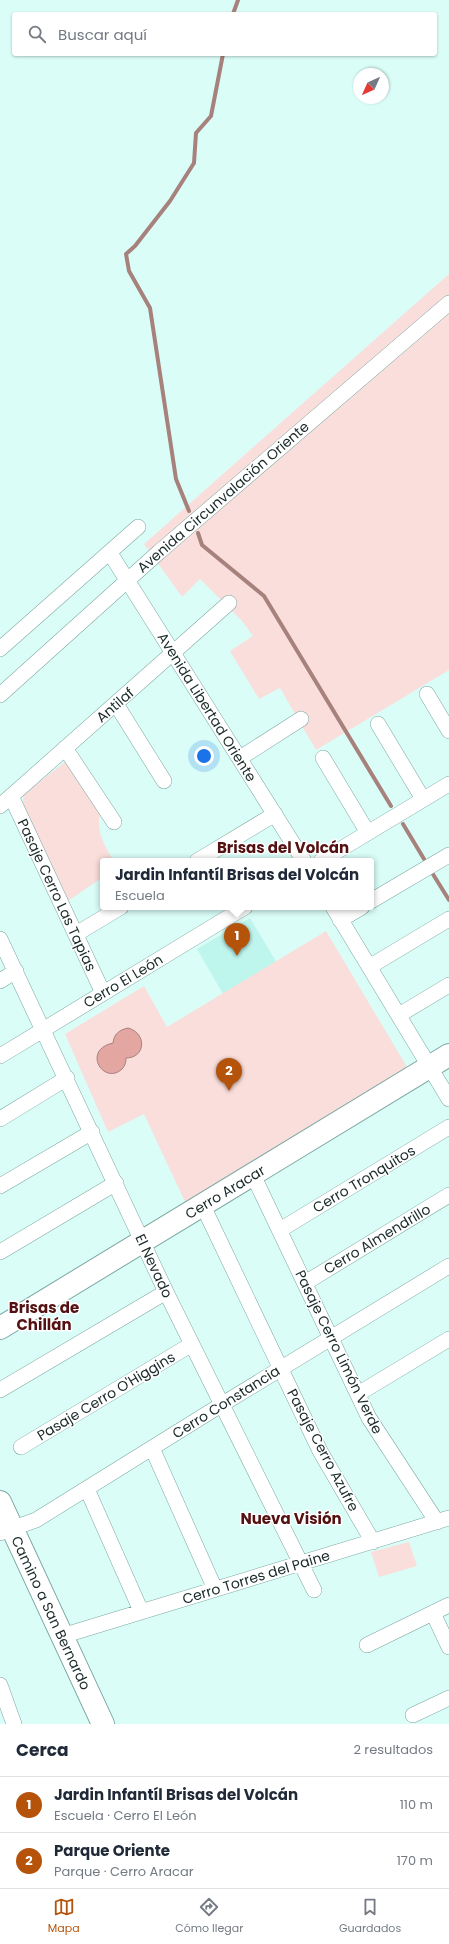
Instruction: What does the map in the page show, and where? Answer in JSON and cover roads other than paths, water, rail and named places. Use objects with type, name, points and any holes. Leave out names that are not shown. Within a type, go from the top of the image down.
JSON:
[{"type":"street","name":"Avenida Circunvalación Oriente","points":[[0,695],[127,580],[449,303]]},
{"type":"street","points":[[0,649],[138,528]]},
{"type":"street","name":"Avenida Libertad Oriente","points":[[110,553],[302,858]]},
{"type":"street","name":"Antilaf","points":[[0,806],[229,603]]},
{"type":"street","points":[[427,694],[449,731]]},
{"type":"street","points":[[116,704],[164,781]]},
{"type":"street","points":[[240,758],[301,720]]},
{"type":"street","points":[[378,724],[424,799]]},
{"type":"street","points":[[65,748],[114,822]]},
{"type":"street","points":[[323,758],[368,833]]},
{"type":"street","points":[[326,858],[449,784]]},
{"type":"street","name":"Pasaje Cerro Las Tapias","points":[[11,796],[104,993]]},
{"type":"street","points":[[202,858],[275,814]]},
{"type":"street","points":[[374,899],[449,855]]},
{"type":"street","points":[[76,934],[116,910]]},
{"type":"street","name":"Cerro El León","points":[[0,1056],[240,910]]},
{"type":"street","points":[[350,910],[337,913],[449,1099]]},
{"type":"street","points":[[369,967],[449,919]]},
{"type":"street","name":"El Nevado","points":[[0,938],[67,1078],[166,1292],[314,1590]]},
{"type":"street","points":[[0,981],[16,971]]},
{"type":"street","points":[[398,1015],[449,985]]},
{"type":"street","name":"Cerro Aracar","points":[[0,1328],[449,1056]]},
{"type":"street","points":[[0,1119],[67,1078]]},
{"type":"street","name":"Cerro Tronquitos","points":[[280,1230],[449,1127]]},
{"type":"street","points":[[0,1186],[92,1132]]},
{"type":"street","name":"Pasaje Cerro Limón Verde","points":[[253,1175],[369,1418],[443,1520]]},
{"type":"street","points":[[0,1252],[116,1183]]},
{"type":"street","name":"Cerro Almendrillo","points":[[305,1283],[449,1195]]},
{"type":"street","name":"Pasaje Cerro Azufre","points":[[203,1206],[320,1451],[373,1542]]},
{"type":"street","name":"Cerro Constancia","points":[[6,1530],[36,1520],[449,1266]]},
{"type":"street","points":[[0,1390],[166,1292]]},
{"type":"street","points":[[358,1394],[449,1339]]},
{"type":"street","name":"Pasaje Cerro O'Higgins","points":[[21,1447],[192,1344]]},
{"type":"street","points":[[152,1448],[215,1589]]},
{"type":"street","points":[[87,1489],[141,1611]]},
{"type":"street","name":"Camino a San Bernardo","points":[[0,1502],[6,1530],[62,1636],[103,1724]]},
{"type":"street","name":"Cerro Torres del Paine","points":[[62,1636],[443,1520]]},
{"type":"street","points":[[367,1646],[449,1605]]},
{"type":"street","points":[[432,1613],[449,1647]]},
{"type":"street","points":[[0,1684],[14,1724]]},
{"type":"street","points":[[413,1715],[449,1698]]},
{"type":"waterway","points":[[234,12],[238,0]]},
{"type":"waterway","points":[[189,511],[176,479],[150,308],[129,271],[126,254],[135,246],[170,201],[194,163],[196,133],[211,116],[223,56]]},
{"type":"waterway","points":[[198,533],[202,545],[264,596],[391,806]]},
{"type":"waterway","points":[[403,824],[424,859]]},
{"type":"waterway","points":[[431,871],[449,900]]},
{"type":"place","name":"Jardin Infantíl Brisas del Volcán","points":[[237,956]]},
{"type":"place","name":"Parque Oriente","points":[[229,1091]]},
{"type":"district","name":"Brisas del Volcán","points":[[283,847]]},
{"type":"district","name":"Brisas de Chillán","points":[[44,1316]]},
{"type":"district","name":"Nueva Visión","points":[[291,1518]]}]
